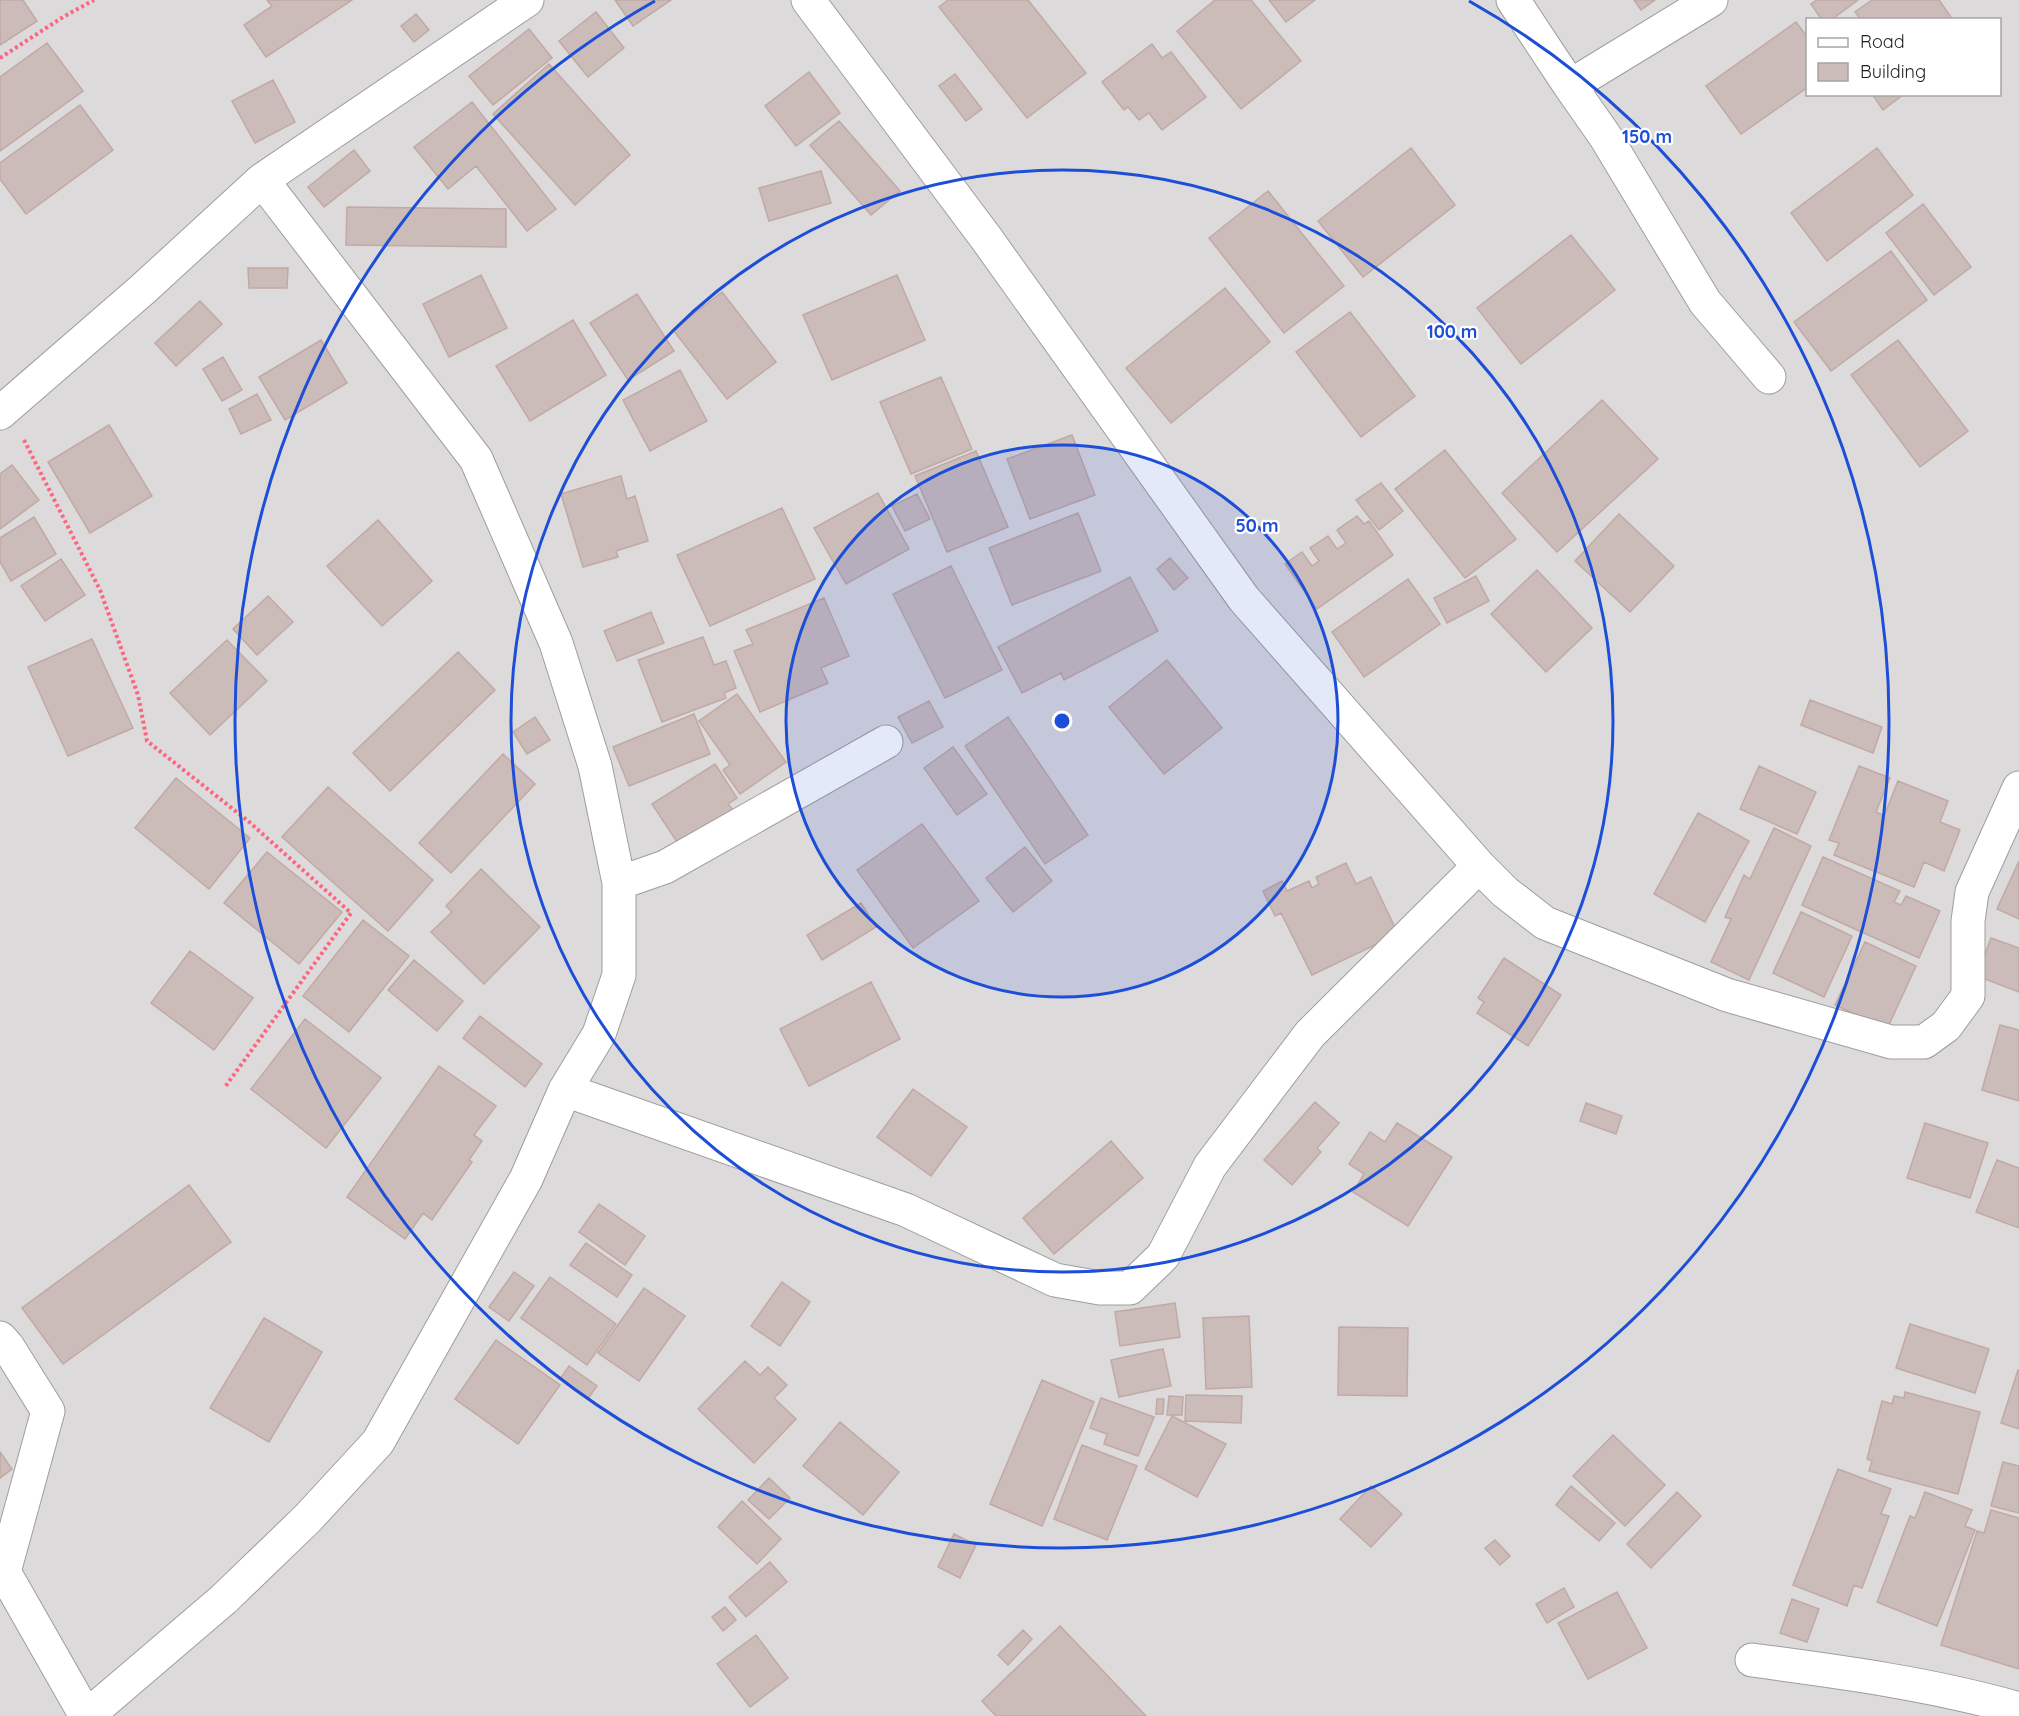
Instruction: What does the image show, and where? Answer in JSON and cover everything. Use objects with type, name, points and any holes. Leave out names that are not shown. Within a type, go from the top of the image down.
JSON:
[{"type":"street","points":[[2,402],[142,290],[262,180],[526,0]]},
{"type":"street","points":[[808,0],[986,238],[1244,599],[1479,866],[1506,892],[1545,923],[1716,991],[1890,1042],[1924,1042],[1946,1026],[1968,996],[1968,921],[1972,892],[2019,788]]},
{"type":"street","points":[[1512,0],[1605,136],[1705,302],[1769,377]]},
{"type":"street","points":[[1570,86],[1711,0]]},
{"type":"street","points":[[0,1338],[48,1411],[4,1572],[87,1716],[224,1599],[308,1518],[378,1442],[526,1179],[565,1090],[599,1034],[619,975],[619,883],[595,766],[556,643],[476,459],[262,180]]},
{"type":"street","points":[[619,883],[665,867],[886,742]]},
{"type":"street","points":[[565,1090],[906,1210],[1054,1280],[1100,1288],[1130,1288],[1163,1256],[1210,1166],[1310,1034],[1479,866]]},
{"type":"street","points":[[1752,1660],[1849,1673],[1969,1695],[2019,1709]]},
{"type":"path","points":[[0,58],[63,17],[94,0]]},
{"type":"path","points":[[2,402],[100,590],[138,694],[147,741],[248,820],[351,913],[225,1088]]},
{"type":"shaded area","points":[[0,0],[2019,0],[2019,1716],[0,1716]]},
{"type":"building","points":[[0,0],[23,0],[37,21],[0,45]]},
{"type":"building","points":[[267,0],[352,0],[266,57],[244,25],[272,6]]},
{"type":"building","points":[[615,0],[671,0],[633,26]]},
{"type":"building","points":[[948,0],[1028,0],[1086,73],[1027,118],[939,7]]},
{"type":"building","points":[[1215,0],[1251,0],[1301,61],[1241,109],[1177,31]]},
{"type":"building","points":[[1269,0],[1315,0],[1286,22]]},
{"type":"building","points":[[1634,0],[1655,0],[1641,10]]},
{"type":"building","points":[[1817,0],[1858,0],[1834,18],[1821,18],[1811,4]]},
{"type":"building","points":[[1872,0],[1939,0],[1952,18],[1860,18],[1855,12]]},
{"type":"building","points":[[596,12],[624,48],[588,77],[559,41]]},
{"type":"building","points":[[416,14],[429,30],[414,42],[401,26]]},
{"type":"building","points":[[1796,22],[1806,35],[1806,88],[1741,134],[1706,86]]},
{"type":"building","points":[[529,29],[552,58],[493,105],[469,76]]},
{"type":"building","points":[[47,43],[83,91],[0,151],[0,77]]},
{"type":"building","points":[[1152,44],[1162,58],[1171,52],[1206,97],[1162,130],[1149,113],[1139,120],[1128,107],[1124,110],[1102,82]]},
{"type":"building","points":[[549,64],[630,155],[575,205],[493,114]]},
{"type":"building","points":[[809,72],[840,113],[796,146],[765,106]]},
{"type":"building","points":[[955,74],[982,109],[966,121],[939,86]]},
{"type":"building","points":[[273,80],[295,122],[255,143],[232,101]]},
{"type":"building","points":[[1873,96],[1901,96],[1883,110]]},
{"type":"building","points":[[472,102],[556,209],[527,231],[476,166],[448,189],[414,147]]},
{"type":"building","points":[[80,105],[113,150],[26,214],[0,179],[0,163]]},
{"type":"building","points":[[839,121],[900,191],[871,215],[810,145]]},
{"type":"building","points":[[1411,148],[1455,205],[1363,277],[1318,221]]},
{"type":"building","points":[[1877,148],[1913,195],[1827,261],[1791,213]]},
{"type":"building","points":[[354,150],[370,171],[324,207],[308,187]]},
{"type":"building","points":[[821,171],[831,203],[769,221],[759,188]]},
{"type":"building","points":[[1268,191],[1344,286],[1284,333],[1209,238]]},
{"type":"building","points":[[1923,204],[1971,267],[1934,295],[1886,233]]},
{"type":"building","points":[[347,207],[506,209],[506,247],[346,245]]},
{"type":"building","points":[[1571,235],[1615,290],[1521,364],[1477,308]]},
{"type":"building","points":[[1891,251],[1927,300],[1831,371],[1794,322]]},
{"type":"building","points":[[248,268],[288,268],[287,288],[249,288]]},
{"type":"building","points":[[481,275],[507,328],[449,357],[423,304]]},
{"type":"building","points":[[897,275],[925,340],[832,380],[803,315]]},
{"type":"building","points":[[1225,288],[1270,342],[1171,423],[1126,368]]},
{"type":"building","points":[[722,292],[776,362],[727,399],[673,330]]},
{"type":"building","points":[[637,294],[674,351],[628,380],[590,323]]},
{"type":"building","points":[[200,301],[222,324],[176,366],[155,343]]},
{"type":"building","points":[[1350,312],[1415,396],[1361,437],[1296,352]]},
{"type":"building","points":[[573,320],[606,375],[530,421],[496,366]]},
{"type":"building","points":[[321,340],[347,383],[285,420],[259,377]]},
{"type":"building","points":[[1898,340],[1968,431],[1920,467],[1851,375]]},
{"type":"building","points":[[223,357],[242,390],[222,401],[203,369]]},
{"type":"building","points":[[680,370],[707,421],[650,451],[623,400]]},
{"type":"building","points":[[941,377],[972,449],[911,474],[880,402]]},
{"type":"building","points":[[257,394],[271,420],[241,434],[229,409]]},
{"type":"building","points":[[1602,400],[1658,459],[1557,552],[1502,493]]},
{"type":"building","points":[[109,425],[152,496],[90,533],[48,462]]},
{"type":"building","points":[[1072,435],[1095,495],[1030,519],[1007,459]]},
{"type":"building","points":[[1445,450],[1516,539],[1465,578],[1395,489]]},
{"type":"building","points":[[976,451],[1008,527],[947,552],[915,476]]},
{"type":"building","points":[[12,465],[39,500],[0,529],[0,474]]},
{"type":"building","points":[[621,476],[627,499],[635,496],[648,541],[616,551],[618,557],[583,567],[561,494]]},
{"type":"building","points":[[1381,483],[1403,511],[1379,530],[1356,500]]},
{"type":"building","points":[[878,493],[909,549],[846,584],[814,528]]},
{"type":"building","points":[[917,494],[930,519],[905,531],[892,506]]},
{"type":"building","points":[[782,508],[815,579],[710,626],[677,555]]},
{"type":"building","points":[[1078,513],[1101,571],[1012,605],[989,548]]},
{"type":"building","points":[[1619,514],[1674,566],[1630,612],[1575,561]]},
{"type":"building","points":[[1357,516],[1364,524],[1369,521],[1393,555],[1317,609],[1285,564],[1302,552],[1312,566],[1319,561],[1310,548],[1328,536],[1337,549],[1346,543],[1337,530]]},
{"type":"building","points":[[34,517],[56,554],[11,581],[0,562],[0,538]]},
{"type":"building","points":[[378,520],[432,581],[382,626],[327,566]]},
{"type":"building","points":[[1170,558],[1188,578],[1174,590],[1157,569]]},
{"type":"building","points":[[61,559],[85,595],[45,621],[21,586]]},
{"type":"building","points":[[951,566],[1002,670],[945,698],[893,594]]},
{"type":"building","points":[[1537,570],[1592,628],[1546,672],[1491,614]]},
{"type":"building","points":[[1476,576],[1489,601],[1447,623],[1434,598]]},
{"type":"building","points":[[1130,577],[1158,631],[1064,680],[1061,673],[1022,693],[998,647]]},
{"type":"building","points":[[1408,579],[1440,624],[1364,677],[1332,632]]},
{"type":"building","points":[[268,596],[293,622],[257,655],[233,629]]},
{"type":"building","points":[[824,598],[849,656],[821,668],[828,683],[760,712],[734,651],[753,644],[746,630]]},
{"type":"building","points":[[651,612],[664,643],[617,661],[604,631]]},
{"type":"building","points":[[703,637],[714,665],[726,661],[736,688],[724,693],[726,698],[662,722],[638,660]]},
{"type":"building","points":[[92,639],[133,728],[68,756],[28,667]]},
{"type":"building","points":[[227,640],[267,681],[210,735],[170,693]]},
{"type":"building","points":[[458,652],[495,690],[390,791],[353,753]]},
{"type":"building","points":[[1167,660],[1222,728],[1164,774],[1109,707]]},
{"type":"building","points":[[737,694],[786,762],[740,794],[723,770],[730,765],[699,721]]},
{"type":"building","points":[[1810,700],[1882,727],[1873,753],[1801,725]]},
{"type":"building","points":[[929,701],[943,727],[912,743],[898,717]]},
{"type":"building","points":[[694,714],[710,754],[629,786],[613,747]]},
{"type":"building","points":[[535,717],[550,740],[527,754],[513,732]]},
{"type":"building","points":[[1008,717],[1088,835],[1045,864],[965,746]]},
{"type":"building","points":[[953,747],[987,794],[957,815],[924,768]]},
{"type":"building","points":[[503,754],[535,784],[451,873],[419,843]]},
{"type":"building","points":[[715,764],[737,798],[728,804],[733,810],[679,845],[652,804]]},
{"type":"building","points":[[1759,766],[1816,792],[1797,834],[1740,809]]},
{"type":"building","points":[[1859,766],[1890,778],[1876,812],[1884,816],[1898,781],[1948,801],[1940,822],[1960,830],[1944,871],[1924,862],[1914,887],[1834,855],[1839,843],[1829,840]]},
{"type":"building","points":[[176,778],[250,838],[209,889],[135,828]]},
{"type":"building","points":[[328,787],[433,880],[388,931],[282,837]]},
{"type":"building","points":[[1698,813],[1749,841],[1705,922],[1654,894]]},
{"type":"building","points":[[922,824],[979,901],[913,948],[857,870]]},
{"type":"building","points":[[1774,828],[1811,846],[1749,980],[1711,962],[1731,919],[1725,917],[1744,875],[1750,879]]},
{"type":"building","points":[[1025,847],[1052,881],[1013,912],[986,878]]},
{"type":"building","points":[[267,852],[342,912],[299,964],[224,903]]},
{"type":"building","points":[[1823,857],[1900,891],[1894,902],[1901,905],[1906,896],[1940,911],[1919,958],[1802,905]]},
{"type":"building","points":[[2019,861],[2019,919],[1997,909]]},
{"type":"building","points":[[1346,863],[1356,884],[1371,877],[1398,934],[1312,975],[1281,913],[1275,916],[1263,891],[1282,881],[1287,891],[1309,881],[1312,888],[1319,884],[1316,877]]},
{"type":"building","points":[[481,869],[540,927],[484,984],[431,932],[452,912],[446,906]]},
{"type":"building","points":[[861,903],[876,927],[822,960],[807,935]]},
{"type":"building","points":[[1801,912],[1852,936],[1824,997],[1773,973]]},
{"type":"building","points":[[363,920],[409,956],[349,1032],[303,996]]},
{"type":"building","points":[[1991,938],[2019,948],[2019,992],[1977,976]]},
{"type":"building","points":[[1865,942],[1916,966],[1887,1029],[1835,1005]]},
{"type":"building","points":[[190,951],[253,998],[214,1050],[151,1003]]},
{"type":"building","points":[[1504,958],[1561,995],[1528,1046],[1477,1013],[1484,1002],[1478,998]]},
{"type":"building","points":[[414,960],[463,1001],[437,1031],[388,990]]},
{"type":"building","points":[[871,982],[900,1039],[809,1086],[780,1029]]},
{"type":"building","points":[[480,1016],[542,1064],[525,1087],[463,1038]]},
{"type":"building","points":[[305,1019],[381,1078],[326,1148],[251,1089]]},
{"type":"building","points":[[2000,1025],[2019,1030],[2019,1101],[1982,1090]]},
{"type":"building","points":[[439,1066],[496,1106],[474,1135],[482,1141],[469,1160],[472,1162],[432,1220],[423,1213],[405,1239],[347,1197]]},
{"type":"building","points":[[913,1089],[967,1127],[931,1176],[877,1137]]},
{"type":"building","points":[[1315,1102],[1339,1123],[1317,1148],[1321,1152],[1292,1185],[1264,1160]]},
{"type":"building","points":[[1586,1103],[1622,1116],[1616,1134],[1580,1121]]},
{"type":"building","points":[[1397,1123],[1452,1157],[1408,1226],[1353,1192],[1364,1174],[1349,1164],[1370,1132],[1385,1142]]},
{"type":"building","points":[[1925,1123],[1988,1143],[1970,1198],[1907,1178]]},
{"type":"building","points":[[1111,1141],[1143,1178],[1054,1254],[1023,1218]]},
{"type":"building","points":[[1997,1160],[2019,1168],[2019,1228],[1976,1212]]},
{"type":"building","points":[[189,1185],[231,1242],[63,1364],[22,1308]]},
{"type":"building","points":[[599,1204],[645,1236],[625,1265],[579,1232]]},
{"type":"building","points":[[586,1243],[632,1275],[617,1297],[570,1265]]},
{"type":"building","points":[[514,1272],[534,1286],[509,1321],[489,1307]]},
{"type":"building","points":[[550,1277],[616,1324],[587,1365],[521,1318]]},
{"type":"building","points":[[782,1282],[810,1302],[780,1346],[751,1326]]},
{"type":"building","points":[[644,1288],[685,1316],[639,1381],[598,1353]]},
{"type":"building","points":[[1175,1303],[1180,1337],[1120,1346],[1115,1312]]},
{"type":"building","points":[[1249,1316],[1252,1387],[1206,1389],[1203,1318]]},
{"type":"building","points":[[264,1318],[322,1352],[269,1442],[210,1408]]},
{"type":"building","points":[[1910,1324],[1989,1349],[1975,1393],[1896,1368]]},
{"type":"building","points":[[1339,1327],[1408,1328],[1407,1396],[1338,1395]]},
{"type":"building","points":[[496,1340],[560,1385],[518,1444],[455,1399]]},
{"type":"building","points":[[1163,1349],[1171,1386],[1119,1397],[1111,1360]]},
{"type":"building","points":[[745,1361],[760,1375],[768,1367],[787,1385],[774,1398],[796,1419],[754,1463],[698,1409]]},
{"type":"building","points":[[569,1366],[597,1386],[588,1399],[560,1379]]},
{"type":"building","points":[[2019,1370],[2019,1429],[2001,1423]]},
{"type":"building","points":[[1042,1380],[1094,1402],[1042,1526],[990,1504]]},
{"type":"building","points":[[1905,1392],[1980,1412],[1958,1494],[1869,1471],[1872,1461],[1867,1459],[1882,1401],[1892,1404],[1894,1396],[1904,1398]]},
{"type":"building","points":[[1186,1395],[1242,1396],[1241,1423],[1185,1421]]},
{"type":"building","points":[[1169,1396],[1183,1397],[1182,1415],[1167,1415]]},
{"type":"building","points":[[1101,1398],[1154,1417],[1138,1456],[1104,1444],[1107,1434],[1090,1428]]},
{"type":"building","points":[[1157,1399],[1164,1399],[1163,1414],[1156,1414]]},
{"type":"building","points":[[1172,1416],[1226,1444],[1197,1497],[1145,1469]]},
{"type":"building","points":[[840,1422],[899,1472],[863,1515],[803,1466]]},
{"type":"building","points":[[1613,1435],[1665,1485],[1625,1526],[1573,1476]]},
{"type":"building","points":[[1082,1445],[1137,1466],[1107,1540],[1054,1519]]},
{"type":"building","points":[[0,1452],[12,1469],[0,1478]]},
{"type":"building","points":[[2003,1462],[2019,1466],[2019,1513],[1991,1506]]},
{"type":"building","points":[[1838,1469],[1891,1489],[1881,1514],[1889,1516],[1862,1588],[1854,1585],[1847,1606],[1793,1585]]},
{"type":"building","points":[[769,1478],[790,1498],[769,1519],[748,1500]]},
{"type":"building","points":[[1371,1486],[1402,1514],[1371,1547],[1340,1519]]},
{"type":"building","points":[[1571,1486],[1615,1523],[1599,1541],[1556,1505]]},
{"type":"building","points":[[1677,1492],[1701,1516],[1651,1568],[1627,1544]]},
{"type":"building","points":[[1925,1492],[1972,1510],[1965,1526],[1975,1530],[1937,1626],[1877,1602],[1910,1516],[1915,1518]]},
{"type":"building","points":[[742,1501],[781,1539],[757,1564],[718,1527]]},
{"type":"building","points":[[1991,1510],[2019,1518],[2019,1669],[1941,1645],[1977,1531],[1984,1533]]},
{"type":"building","points":[[954,1534],[976,1545],[960,1578],[938,1567]]},
{"type":"building","points":[[1495,1540],[1510,1556],[1500,1565],[1485,1548]]},
{"type":"building","points":[[770,1562],[787,1582],[746,1617],[729,1597]]},
{"type":"building","points":[[1564,1588],[1574,1607],[1547,1623],[1536,1604]]},
{"type":"building","points":[[1617,1592],[1647,1648],[1588,1679],[1558,1623]]},
{"type":"building","points":[[1792,1599],[1819,1609],[1807,1642],[1780,1633]]},
{"type":"building","points":[[725,1607],[736,1620],[723,1631],[712,1617]]},
{"type":"building","points":[[1060,1626],[1146,1716],[996,1716],[982,1701]]},
{"type":"building","points":[[1023,1630],[1032,1639],[1008,1665],[998,1655]]},
{"type":"building","points":[[756,1635],[788,1678],[750,1707],[717,1664]]}]
